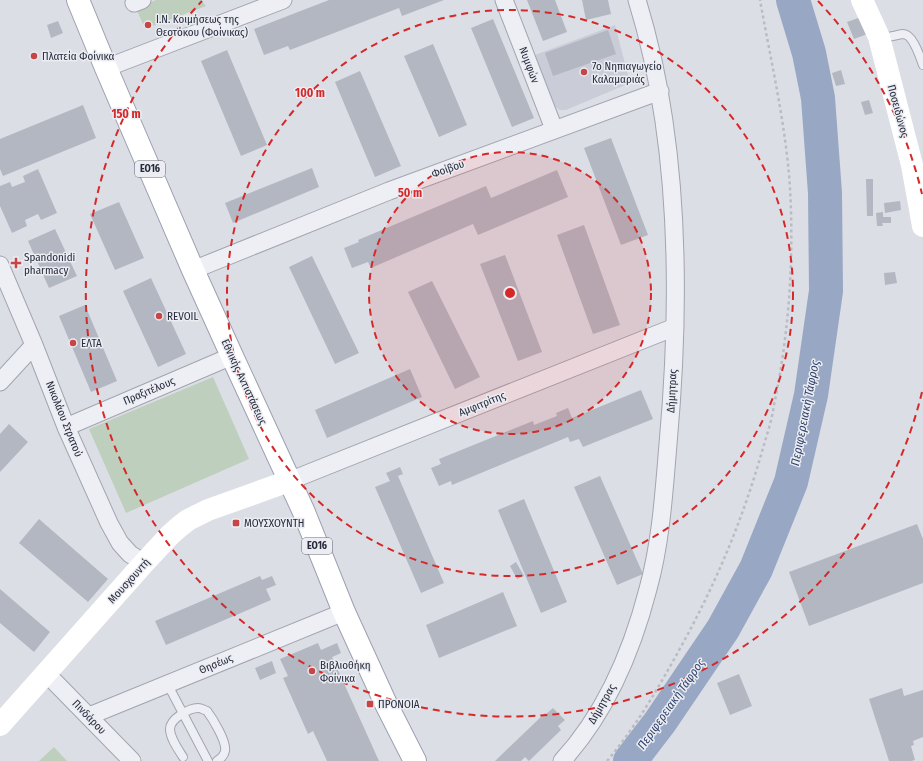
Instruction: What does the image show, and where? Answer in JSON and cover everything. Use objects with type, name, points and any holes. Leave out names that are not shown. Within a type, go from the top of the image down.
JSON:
[{"type":"main road","name":"Εθνικής Αντιστάσεως","points":[[78,0],[193,270],[278,454],[288,481],[303,510],[344,612],[386,704],[415,761]]},
{"type":"main road","name":"Ποσειδώνος","points":[[862,0],[879,37],[917,164],[923,226]]},
{"type":"main road","name":"Μουσχουντή","points":[[0,725],[170,535],[188,520],[208,510],[288,481]]},
{"type":"street","points":[[106,68],[283,0]]},
{"type":"street","name":"Νυμφών","points":[[504,0],[554,129]]},
{"type":"street","name":"Δήμητρας","points":[[562,761],[576,746],[591,724],[619,674],[633,640],[649,587],[664,495],[671,411],[675,327],[673,212],[669,163],[660,91],[650,46],[637,0]]},
{"type":"street","name":"Φοίβου","points":[[193,270],[389,191],[660,91]]},
{"type":"street","name":"Νικολάου Στρατού","points":[[0,265],[34,345],[66,427],[109,523],[120,543],[130,554],[144,563]]},
{"type":"street","name":"Αμφιτρίτης","points":[[288,481],[675,327]]},
{"type":"street","points":[[0,382],[34,345]]},
{"type":"street","name":"Πραξιτέλους","points":[[66,427],[232,356]]},
{"type":"street","name":"Θησέως","points":[[88,716],[168,685],[344,612]]},
{"type":"street","name":"Πινδάρου","points":[[46,673],[132,761]]},
{"type":"lane","points":[[879,37],[888,38],[904,34],[907,35],[910,37],[918,51],[923,65]]},
{"type":"lane","points":[[168,685],[208,761]]},
{"type":"lane","points":[[183,758],[170,731],[170,725],[173,720],[196,708],[207,711],[224,741],[225,752],[217,761]]},
{"type":"path","points":[[606,761],[623,742],[653,698],[703,607],[740,522],[774,407],[789,307],[791,245],[790,187],[784,128],[760,0]]},
{"type":"shaded area","name":"7ο Νηπιαγωγείο Καλαμαριάς","points":[[615,25],[630,83],[566,110],[560,110],[554,106],[535,55]]},
{"type":"green space","points":[[156,0],[201,0],[206,6],[145,29],[136,8]]},
{"type":"green space","points":[[213,377],[249,459],[126,513],[89,429]]},
{"type":"green space","points":[[54,747],[67,761],[39,761]]},
{"type":"building","points":[[329,0],[444,0],[402,16],[399,8],[290,50],[288,46],[264,55],[254,29]]},
{"type":"building","points":[[527,0],[555,0],[567,32],[543,41]]},
{"type":"building","points":[[582,0],[608,0],[611,14],[586,20]]},
{"type":"building","points":[[864,16],[870,33],[854,39],[847,22]]},
{"type":"building","points":[[493,19],[534,118],[512,127],[471,28]]},
{"type":"building","points":[[58,21],[63,33],[51,38],[47,25]]},
{"type":"building","points":[[608,30],[616,54],[553,76],[545,53]]},
{"type":"building","points":[[433,44],[467,125],[439,137],[404,56]]},
{"type":"building","points":[[227,50],[267,145],[241,156],[201,61]]},
{"type":"building","points":[[841,70],[845,84],[836,86],[832,73]]},
{"type":"building","points":[[360,71],[401,166],[375,177],[335,82]]},
{"type":"building","points":[[869,100],[873,113],[865,115],[861,102]]},
{"type":"building","points":[[83,105],[96,138],[3,176],[0,169],[0,139]]},
{"type":"building","points":[[611,138],[648,235],[621,245],[584,148]]},
{"type":"building","points":[[312,168],[319,187],[233,223],[225,203]]},
{"type":"building","points":[[38,169],[57,213],[41,220],[38,214],[25,220],[27,226],[12,233],[0,206],[0,186],[10,182],[12,187],[25,182],[23,176]]},
{"type":"building","points":[[557,170],[568,197],[478,235],[473,224],[371,268],[368,262],[352,268],[344,248],[359,242],[358,240],[486,186],[491,198]]},
{"type":"building","points":[[866,179],[873,179],[873,216],[867,216]]},
{"type":"building","points":[[900,201],[901,210],[885,213],[884,203]]},
{"type":"building","points":[[119,202],[144,258],[115,270],[90,214]]},
{"type":"building","points":[[883,212],[883,217],[891,217],[891,223],[882,223],[883,226],[877,226],[876,213]]},
{"type":"building","points":[[584,225],[620,325],[593,334],[557,235]]},
{"type":"building","points":[[55,229],[77,276],[49,288],[28,241]]},
{"type":"building","points":[[505,255],[542,352],[518,361],[480,264]]},
{"type":"building","points":[[312,256],[359,353],[335,364],[289,267]]},
{"type":"building","points":[[895,272],[897,283],[885,285],[884,273]]},
{"type":"building","points":[[151,278],[186,354],[158,367],[123,291]]},
{"type":"building","points":[[432,281],[480,377],[455,389],[408,292]]},
{"type":"building","points":[[85,305],[117,381],[91,392],[59,316]]},
{"type":"building","points":[[410,369],[422,397],[327,438],[315,410]]},
{"type":"building","points":[[641,390],[653,419],[583,447],[579,439],[570,442],[568,437],[452,485],[451,481],[439,486],[431,468],[441,464],[439,459],[533,421],[534,425],[557,416],[556,413],[568,408],[572,418]]},
{"type":"building","points":[[9,424],[28,442],[0,472],[0,434]]},
{"type":"building","points":[[400,467],[403,474],[398,476],[444,583],[421,593],[375,487],[390,481],[386,473]]},
{"type":"building","points":[[600,476],[643,574],[617,585],[574,487]]},
{"type":"building","points":[[524,499],[567,602],[541,613],[498,510]]},
{"type":"building","points":[[39,519],[108,579],[88,602],[19,543]]},
{"type":"building","points":[[917,524],[923,539],[923,583],[809,626],[789,572]]},
{"type":"building","points":[[516,562],[524,576],[517,579],[510,566]]},
{"type":"building","points":[[260,576],[262,580],[272,576],[276,585],[266,589],[271,600],[166,645],[155,621]]},
{"type":"building","points":[[0,589],[50,632],[34,652],[0,623]]},
{"type":"building","points":[[503,592],[517,626],[439,658],[426,625]]},
{"type":"building","points":[[318,643],[321,650],[337,643],[341,653],[332,657],[379,761],[327,761],[313,731],[308,734],[283,678],[288,676],[280,659]]},
{"type":"building","points":[[272,661],[276,673],[260,680],[255,668]]},
{"type":"building","points":[[739,674],[752,706],[730,715],[717,683]]},
{"type":"building","points":[[902,688],[904,696],[923,690],[923,737],[913,741],[914,745],[911,746],[915,760],[889,761],[869,699]]},
{"type":"building","points":[[553,708],[565,720],[558,726],[561,730],[529,761],[525,757],[521,761],[495,761],[545,713],[546,714]]},
{"type":"waterway","name":"Περιφερειακή Τάφρος","points":[[630,761],[660,722],[723,629],[756,569],[791,482],[811,395],[826,291],[825,193],[818,98],[809,53],[793,0]]},
{"type":"place","name":"Ι.Ν. Κοιμήσεως της Θεοτόκου (Φοίνικας)","points":[[148,25]]},
{"type":"place","name":"Πλατεία Φοίνικα","points":[[34,56]]},
{"type":"place","name":"7ο Νηπιαγωγείο Καλαμαριάς","points":[[584,72]]},
{"type":"place","name":"Spandonidi pharmacy","points":[[16,263]]},
{"type":"place","name":"REVOIL","points":[[159,316]]},
{"type":"place","name":"ΕΛΤΑ","points":[[73,343]]},
{"type":"place","name":"ΜΟΥΣΧΟΥΝΤΗ","points":[[236,523]]},
{"type":"place","name":"Βιβλιοθήκη Φοίνικα","points":[[312,671]]},
{"type":"place","name":"ΠΡΟΝΟΙΑ","points":[[370,704]]}]
